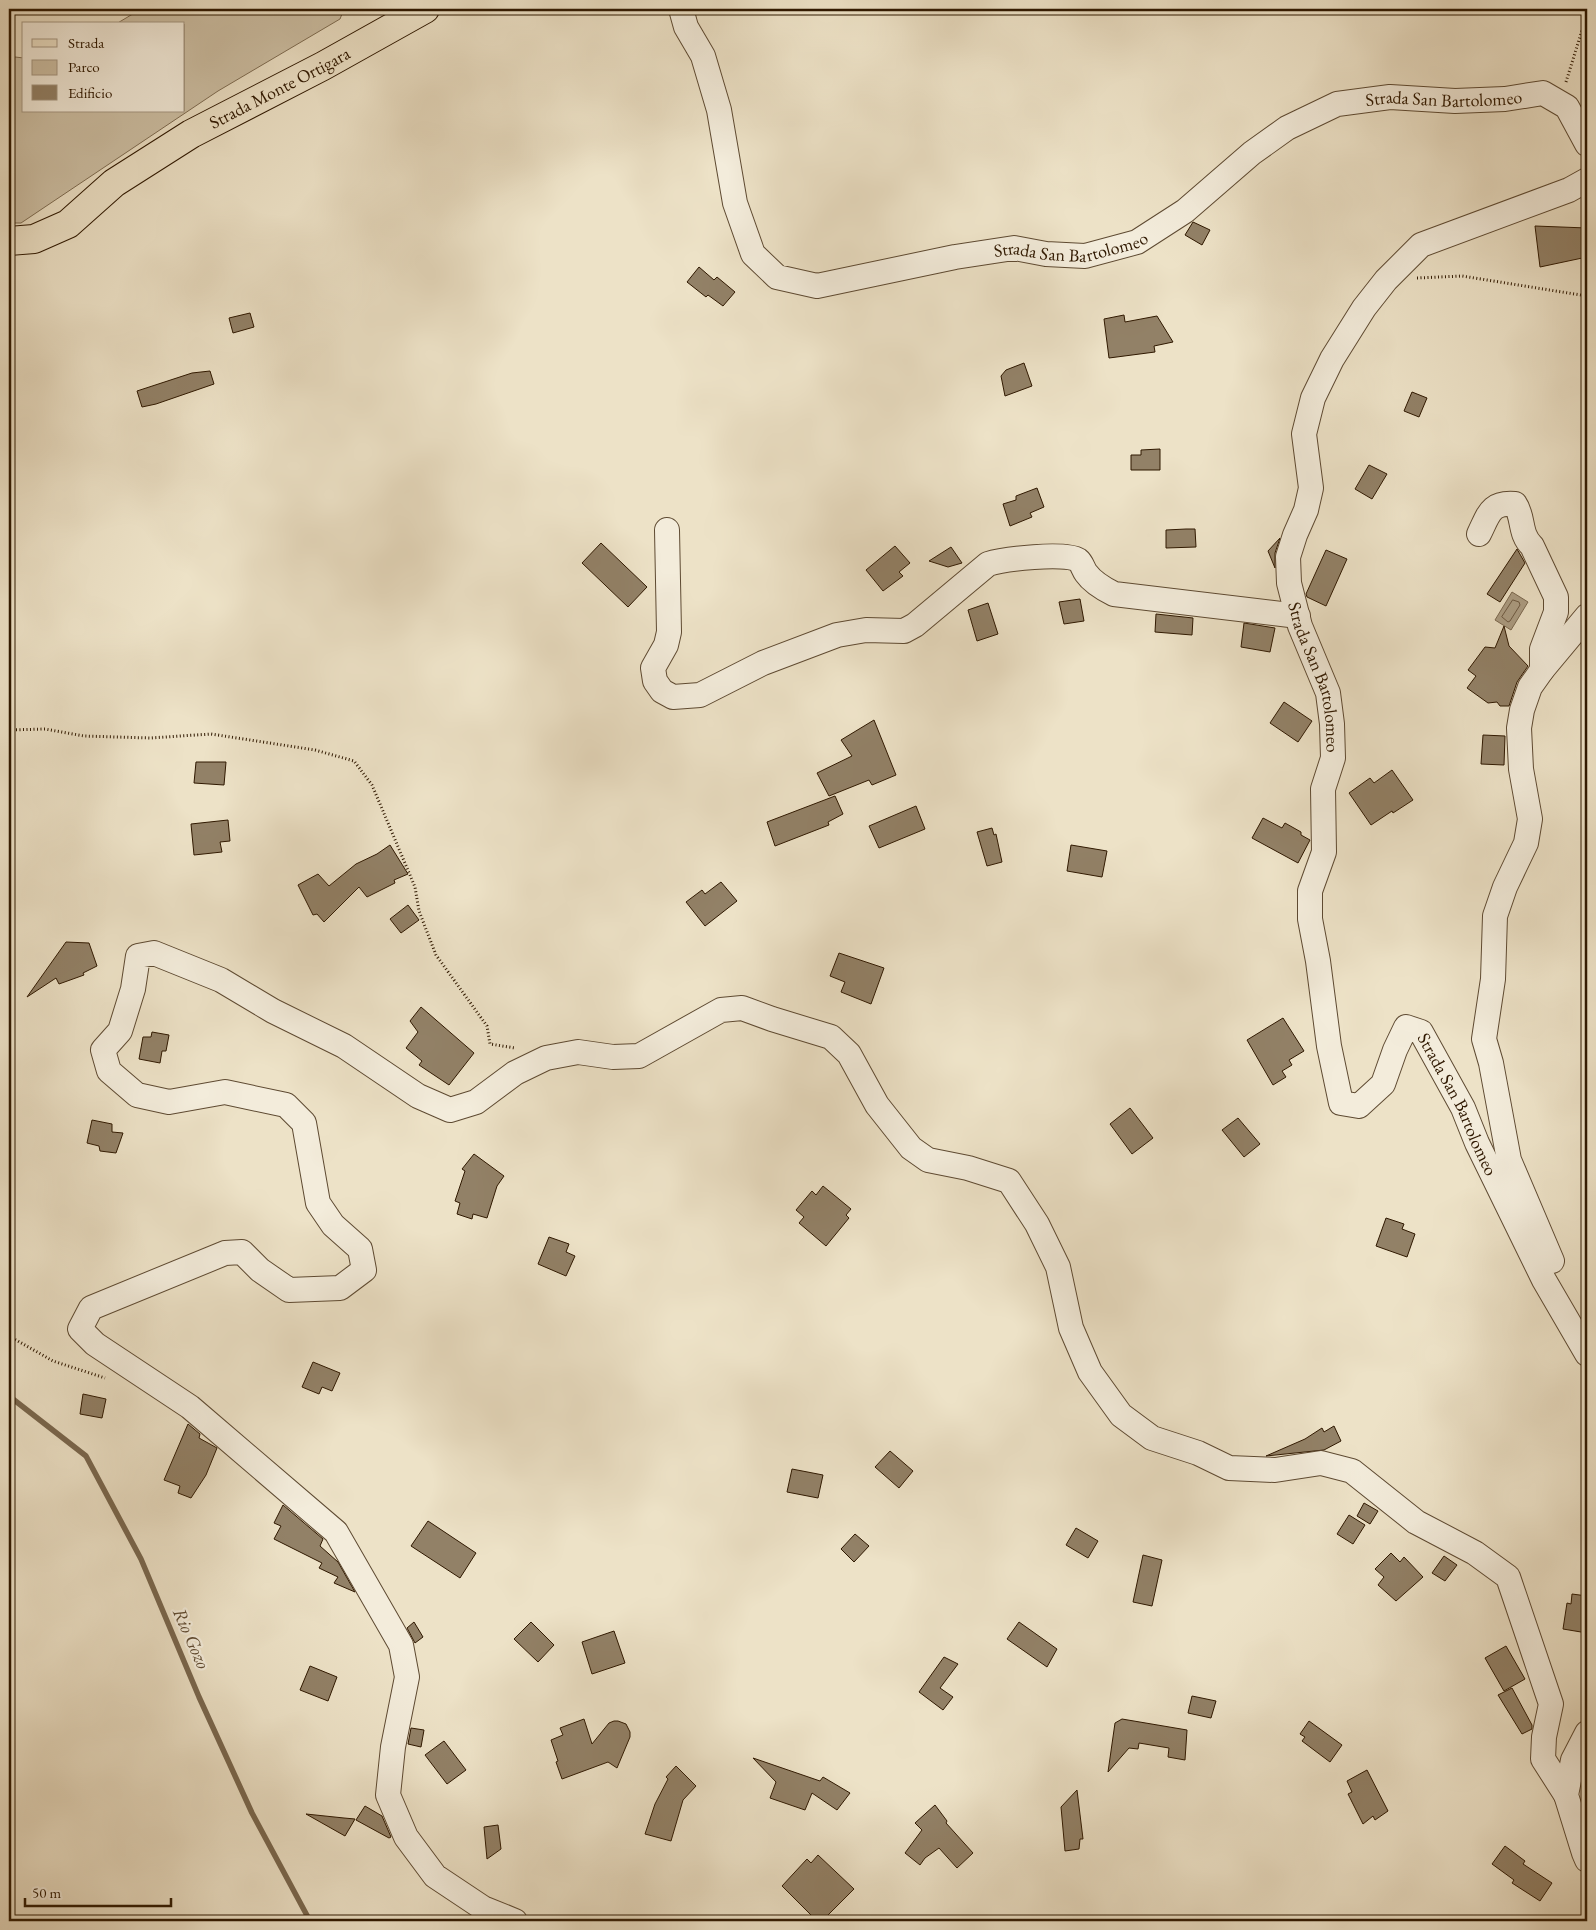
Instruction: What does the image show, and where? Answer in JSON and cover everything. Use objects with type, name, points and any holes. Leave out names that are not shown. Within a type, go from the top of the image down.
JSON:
[{"type":"main road","name":"Strada Monte Ortigara","points":[[9,241],[34,238],[68,224],[114,183],[191,134],[323,66],[425,9]]},
{"type":"street","name":"Strada San Bartolomeo","points":[[681,9],[686,27],[703,56],[719,110],[735,203],[753,254],[777,277],[817,286],[956,257],[1014,248],[1046,254],[1084,256],[1136,242],[1185,211],[1252,153],[1287,128],[1337,104],[1390,97],[1455,101],[1505,99],[1543,93],[1556,100]]},
{"type":"street","points":[[1556,100],[1567,107],[1587,144]]},
{"type":"street","name":"Strada San Bartolomeo","points":[[1587,180],[1569,190],[1421,245],[1386,280],[1364,308],[1332,359],[1313,398],[1304,434],[1311,488],[1306,510],[1295,535],[1288,558],[1289,583],[1298,616],[1328,693],[1332,724],[1334,758],[1323,790],[1324,852],[1310,891],[1310,919],[1318,961],[1329,1046],[1341,1102],[1359,1106],[1383,1084],[1395,1050],[1406,1027],[1421,1032],[1463,1108],[1477,1143],[1544,1280],[1587,1354]]},
{"type":"street","points":[[1479,534],[1495,507],[1502,503],[1515,504],[1520,510],[1521,526],[1526,541],[1532,546],[1556,597],[1556,612],[1542,649],[1542,670]]},
{"type":"street","points":[[667,530],[668,632],[666,645],[653,668],[655,680],[662,692],[672,697],[700,695],[763,663],[837,635],[866,630],[904,631],[915,626],[988,564],[1002,560],[1069,556],[1080,561],[1086,574],[1101,587],[1114,594],[1298,616]]},
{"type":"street","points":[[1568,1320],[1565,1298],[1557,1274],[1509,1160],[1491,1063],[1484,1039],[1493,979],[1495,916],[1505,887],[1526,843],[1530,819],[1521,770],[1519,728],[1522,710],[1530,687],[1586,614]]},
{"type":"street","points":[[515,1921],[483,1908],[435,1876],[406,1837],[388,1795],[394,1747],[407,1677],[401,1645],[336,1532],[190,1407],[95,1344],[80,1329],[91,1308],[225,1253],[242,1252],[260,1270],[289,1290],[340,1288],[364,1270],[360,1249],[333,1225],[318,1203],[304,1123],[286,1105],[225,1092],[168,1102],[137,1095],[109,1071],[104,1050],[120,1031],[133,989],[138,956],[154,953],[220,980],[273,1011],[344,1046],[418,1096],[450,1110],[476,1102],[515,1073],[546,1058],[578,1052],[613,1057],[639,1056],[721,1010],[742,1008],[831,1037],[849,1054],[877,1104],[911,1148],[928,1160],[968,1168],[1009,1180],[1036,1224],[1058,1267],[1071,1328],[1090,1372],[1120,1415],[1152,1438],[1198,1453],[1229,1468],[1275,1470],[1321,1463],[1352,1471],[1416,1522],[1475,1553],[1508,1578],[1551,1704],[1544,1737],[1543,1759],[1566,1795],[1587,1860]]},
{"type":"street","points":[[1566,1795],[1573,1760],[1587,1733]]},
{"type":"path","points":[[1556,100],[1568,79],[1587,14]]},
{"type":"path","points":[[1386,280],[1462,276],[1587,296]]},
{"type":"path","points":[[9,730],[45,729],[84,736],[150,738],[211,734],[315,750],[354,761],[372,786],[415,887],[419,910],[436,955],[487,1026],[490,1044],[518,1049],[546,1058]]},
{"type":"path","points":[[9,1336],[53,1361],[114,1381]]},
{"type":"green space","points":[[141,9],[344,9],[340,19],[218,91],[21,223],[9,223],[9,52],[15,57],[22,58],[22,112],[185,112],[185,22],[119,22]]},
{"type":"water","points":[[1512,592],[1528,602],[1511,630],[1495,620]]},
{"type":"building","points":[[1193,222],[1210,230],[1202,245],[1185,235]]},
{"type":"building","points":[[1535,226],[1587,228],[1587,257],[1540,267]]},
{"type":"building","points":[[699,267],[714,280],[717,277],[735,292],[723,306],[708,295],[706,297],[687,282]]},
{"type":"building","points":[[250,313],[254,327],[233,333],[229,318]]},
{"type":"building","points":[[1124,315],[1125,322],[1157,316],[1173,342],[1154,346],[1155,352],[1109,358],[1104,319]]},
{"type":"building","points":[[1024,363],[1032,386],[1005,396],[1001,376],[1006,370]]},
{"type":"building","points":[[210,371],[214,384],[142,407],[137,391],[192,373]]},
{"type":"building","points":[[1412,392],[1427,398],[1419,417],[1404,411]]},
{"type":"building","points":[[1160,449],[1160,470],[1131,470],[1131,455],[1141,455],[1141,450]]},
{"type":"building","points":[[1369,465],[1387,474],[1372,499],[1355,489]]},
{"type":"building","points":[[1037,488],[1044,507],[1030,513],[1032,517],[1010,526],[1003,504],[1016,500],[1016,496]]},
{"type":"building","points":[[1195,529],[1196,547],[1166,548],[1166,530]]},
{"type":"building","points":[[1280,538],[1275,553],[1275,568],[1268,551]]},
{"type":"building","points":[[601,543],[647,587],[628,607],[582,563]]},
{"type":"building","points":[[895,546],[910,563],[899,572],[903,576],[883,591],[866,570]]},
{"type":"building","points":[[951,547],[962,563],[948,567],[929,561]]},
{"type":"building","points":[[1517,549],[1525,563],[1500,602],[1487,594]]},
{"type":"building","points":[[1326,550],[1347,559],[1326,606],[1307,597],[1306,594]]},
{"type":"building","points":[[1080,599],[1084,621],[1064,624],[1059,602]]},
{"type":"building","points":[[988,603],[998,634],[977,641],[968,610]]},
{"type":"building","points":[[1156,614],[1193,618],[1192,635],[1155,632]]},
{"type":"building","points":[[1244,623],[1275,628],[1270,652],[1241,647]]},
{"type":"building","points":[[1504,626],[1509,646],[1528,666],[1517,682],[1509,706],[1500,706],[1497,702],[1488,703],[1467,688],[1476,676],[1468,670],[1485,647],[1495,648]]},
{"type":"building","points":[[1284,702],[1312,721],[1298,742],[1270,723]]},
{"type":"building","points":[[874,720],[896,775],[872,785],[869,780],[829,796],[817,773],[852,756],[841,740]]},
{"type":"building","points":[[1483,735],[1505,736],[1504,765],[1481,764]]},
{"type":"building","points":[[196,762],[226,762],[224,785],[194,783]]},
{"type":"building","points":[[1392,770],[1413,800],[1371,825],[1349,793],[1370,778],[1374,783]]},
{"type":"building","points":[[835,796],[843,814],[828,822],[829,825],[775,846],[767,822]]},
{"type":"building","points":[[916,806],[925,829],[879,848],[869,826]]},
{"type":"building","points":[[1263,818],[1282,828],[1285,823],[1301,832],[1301,835],[1310,840],[1298,863],[1252,838]]},
{"type":"building","points":[[228,820],[230,841],[220,842],[222,852],[194,855],[191,824]]},
{"type":"building","points":[[992,828],[994,835],[996,834],[1002,862],[987,866],[977,832]]},
{"type":"building","points":[[390,845],[408,874],[394,880],[395,883],[367,897],[359,887],[324,922],[317,914],[313,915],[298,885],[318,874],[329,886],[356,864],[377,854]]},
{"type":"building","points":[[1071,845],[1107,851],[1102,877],[1067,871]]},
{"type":"building","points":[[721,882],[737,901],[705,926],[686,902],[702,890],[705,894]]},
{"type":"building","points":[[408,905],[419,920],[401,933],[390,919]]},
{"type":"building","points":[[66,942],[89,943],[97,966],[83,973],[84,975],[59,984],[56,978],[27,997]]},
{"type":"building","points":[[839,953],[884,968],[871,1004],[841,992],[845,982],[830,976]]},
{"type":"building","points":[[421,1007],[474,1053],[449,1085],[419,1065],[422,1061],[406,1048],[418,1032],[410,1021]]},
{"type":"building","points":[[1283,1018],[1304,1051],[1289,1060],[1292,1065],[1282,1071],[1286,1077],[1273,1085],[1247,1040]]},
{"type":"building","points":[[152,1032],[169,1035],[166,1051],[162,1051],[160,1063],[139,1059],[143,1037],[151,1037]]},
{"type":"building","points":[[1130,1108],[1153,1138],[1132,1154],[1110,1124]]},
{"type":"building","points":[[1238,1118],[1260,1144],[1244,1157],[1222,1130]]},
{"type":"building","points":[[92,1120],[112,1124],[112,1132],[123,1133],[116,1153],[100,1151],[99,1146],[87,1143]]},
{"type":"building","points":[[474,1154],[504,1176],[497,1186],[487,1218],[473,1214],[472,1219],[457,1214],[460,1203],[455,1201],[465,1171],[462,1169]]},
{"type":"building","points":[[823,1186],[851,1209],[846,1215],[849,1218],[826,1246],[799,1223],[804,1217],[796,1210],[812,1191],[816,1195]]},
{"type":"building","points":[[1386,1218],[1404,1224],[1402,1229],[1415,1234],[1407,1257],[1376,1246]]},
{"type":"building","points":[[549,1237],[569,1244],[566,1252],[575,1256],[566,1276],[538,1264]]},
{"type":"building","points":[[313,1362],[340,1373],[332,1391],[322,1387],[319,1394],[302,1387]]},
{"type":"building","points":[[83,1394],[106,1399],[102,1418],[80,1414]]},
{"type":"building","points":[[188,1424],[200,1434],[199,1438],[217,1448],[206,1475],[191,1498],[178,1493],[180,1486],[164,1480]]},
{"type":"building","points":[[1334,1426],[1341,1441],[1324,1450],[1266,1456],[1305,1439],[1322,1428],[1324,1432]]},
{"type":"building","points":[[890,1451],[913,1471],[899,1488],[875,1467]]},
{"type":"building","points":[[792,1469],[823,1475],[818,1498],[787,1492]]},
{"type":"building","points":[[1364,1503],[1378,1511],[1370,1524],[1357,1516]]},
{"type":"building","points":[[283,1505],[323,1539],[320,1546],[338,1562],[355,1592],[334,1583],[338,1577],[319,1568],[322,1563],[274,1539],[281,1526],[274,1523]]},
{"type":"building","points":[[1349,1515],[1365,1525],[1353,1544],[1337,1534]]},
{"type":"building","points":[[428,1521],[476,1553],[460,1578],[411,1546]]},
{"type":"building","points":[[1076,1528],[1098,1541],[1088,1558],[1066,1545]]},
{"type":"building","points":[[855,1534],[869,1546],[854,1562],[841,1549]]},
{"type":"building","points":[[1391,1553],[1400,1562],[1404,1557],[1423,1577],[1396,1601],[1378,1585],[1384,1577],[1375,1569]]},
{"type":"building","points":[[1143,1555],[1162,1560],[1152,1606],[1133,1602]]},
{"type":"building","points":[[1444,1556],[1457,1565],[1445,1581],[1432,1573]]},
{"type":"building","points":[[1572,1594],[1587,1596],[1587,1633],[1563,1629],[1567,1603],[1571,1604]]},
{"type":"building","points":[[414,1622],[423,1637],[415,1643],[407,1628]]},
{"type":"building","points":[[531,1622],[554,1645],[538,1662],[514,1639]]},
{"type":"building","points":[[1019,1622],[1057,1649],[1047,1667],[1007,1639]]},
{"type":"building","points":[[614,1631],[625,1663],[592,1674],[582,1642]]},
{"type":"building","points":[[1506,1646],[1525,1679],[1504,1691],[1485,1658]]},
{"type":"building","points":[[944,1657],[958,1664],[940,1688],[953,1697],[943,1710],[919,1692]]},
{"type":"building","points":[[310,1666],[337,1677],[328,1701],[300,1690]]},
{"type":"building","points":[[1512,1688],[1532,1725],[1532,1729],[1522,1734],[1498,1695]]},
{"type":"building","points":[[1192,1696],[1216,1701],[1211,1718],[1188,1713]]},
{"type":"building","points":[[584,1719],[592,1744],[609,1723],[614,1721],[626,1724],[630,1737],[617,1768],[608,1762],[562,1779],[551,1740],[563,1735],[560,1728]]},
{"type":"building","points":[[1122,1719],[1187,1730],[1185,1760],[1168,1757],[1169,1748],[1139,1743],[1138,1749],[1129,1748],[1108,1772],[1115,1723]]},
{"type":"building","points":[[1309,1721],[1342,1745],[1330,1762],[1302,1741],[1305,1737],[1300,1734]]},
{"type":"building","points":[[411,1728],[424,1730],[421,1747],[408,1744]]},
{"type":"building","points":[[444,1741],[466,1770],[447,1784],[425,1755]]},
{"type":"building","points":[[753,1758],[820,1781],[823,1777],[850,1793],[837,1810],[812,1793],[805,1810],[770,1798],[776,1782]]},
{"type":"building","points":[[676,1766],[696,1786],[683,1800],[671,1841],[645,1834],[655,1804],[668,1779],[666,1777]]},
{"type":"building","points":[[1367,1770],[1388,1811],[1375,1820],[1373,1816],[1363,1824],[1348,1794],[1352,1792],[1347,1781]]},
{"type":"building","points":[[1077,1790],[1083,1839],[1080,1839],[1079,1849],[1065,1851],[1061,1807]]},
{"type":"building","points":[[935,1805],[947,1821],[946,1823],[973,1853],[957,1868],[939,1848],[925,1858],[920,1865],[905,1853],[922,1830],[915,1823]]},
{"type":"building","points":[[365,1806],[382,1816],[391,1837],[389,1838],[356,1820]]},
{"type":"building","points":[[306,1814],[344,1818],[355,1819],[345,1836]]},
{"type":"building","points":[[498,1825],[501,1849],[487,1859],[484,1827]]},
{"type":"building","points":[[1505,1846],[1525,1861],[1523,1864],[1552,1883],[1540,1901],[1512,1883],[1514,1880],[1492,1864]]},
{"type":"building","points":[[818,1855],[854,1889],[822,1921],[817,1921],[782,1886],[807,1859],[811,1863]]},
{"type":"waterway","name":"Rio Gozo","points":[[9,1396],[86,1456],[141,1559],[199,1697],[252,1813],[310,1921]]}]
